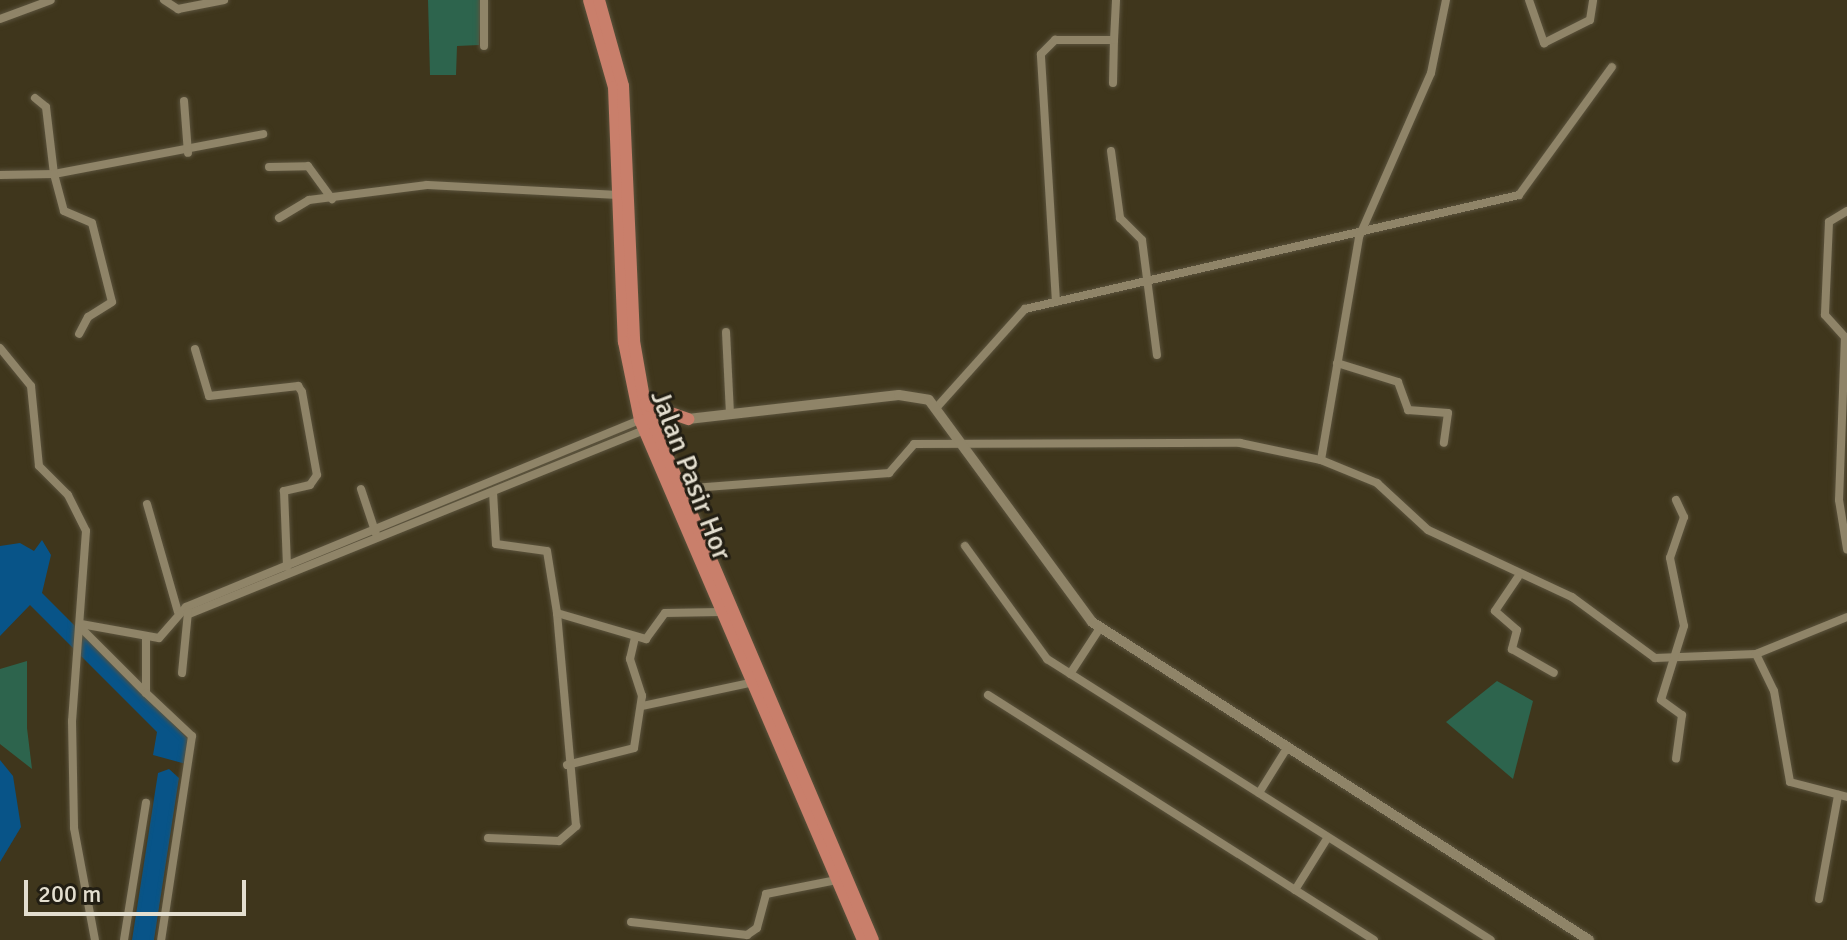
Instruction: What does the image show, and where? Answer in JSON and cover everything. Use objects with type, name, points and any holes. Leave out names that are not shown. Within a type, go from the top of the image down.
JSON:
[{"type":"main road","name":"Jalan Pasir Hor","points":[[589,0],[614,87],[624,342],[642,425],[749,683],[837,880],[871,939]]},
{"type":"main road","name":"Jalan Pasir Hor","points":[[599,0],[623,86],[634,341],[645,404],[871,939]]},
{"type":"main road","points":[[645,404],[688,419]]},
{"type":"main road","points":[[659,442],[665,427],[688,419]]},
{"type":"street","points":[[0,19],[51,0]]},
{"type":"street","points":[[164,0],[178,9],[224,0]]},
{"type":"street","points":[[484,0],[484,46]]},
{"type":"street","points":[[1113,83],[1116,0]]},
{"type":"street","points":[[1321,460],[1359,237],[1421,101],[1446,0]]},
{"type":"street","points":[[1529,0],[1544,43],[1590,20],[1593,0]]},
{"type":"street","points":[[1056,302],[1041,54],[1055,40],[1114,40]]},
{"type":"street","points":[[937,407],[1018,313],[1056,302],[1148,286],[1359,237],[1519,195],[1612,67]]},
{"type":"street","points":[[35,98],[46,107],[54,174],[64,211],[92,223],[112,302],[88,317],[79,334]]},
{"type":"street","points":[[184,101],[188,153]]},
{"type":"street","points":[[0,175],[54,174],[188,153],[263,134]]},
{"type":"street","points":[[1111,151],[1117,209],[1142,240],[1157,355]]},
{"type":"street","points":[[269,167],[308,166],[332,199]]},
{"type":"street","points":[[279,218],[301,202],[427,185],[619,195]]},
{"type":"street","points":[[1847,211],[1829,222],[1825,315],[1846,337],[1839,500],[1847,549]]},
{"type":"street","points":[[726,332],[730,415]]},
{"type":"street","points":[[0,348],[31,386],[39,466],[84,525],[75,840],[95,940]]},
{"type":"street","points":[[195,349],[209,396],[298,386],[302,392],[317,475],[284,491],[287,567]]},
{"type":"street","points":[[1337,363],[1398,382],[1408,410],[1448,413],[1444,443]]},
{"type":"street","points":[[688,419],[899,395],[937,407],[967,445],[1080,613],[1589,940]]},
{"type":"street","points":[[184,611],[378,540],[642,425]]},
{"type":"street","points":[[81,628],[164,636],[184,611],[375,530],[642,425]]},
{"type":"street","points":[[679,490],[889,473],[914,444],[1240,443],[1321,460],[1387,489],[1428,530],[1518,577],[1572,597],[1640,652],[1673,658],[1756,654],[1847,617]]},
{"type":"street","points":[[361,489],[378,540]]},
{"type":"street","points":[[488,838],[570,836],[576,826],[567,765],[557,613],[547,551],[496,544],[493,492]]},
{"type":"street","points":[[1676,500],[1684,517],[1670,558],[1684,626],[1661,700],[1682,715],[1676,759]]},
{"type":"street","points":[[147,504],[184,611],[182,673]]},
{"type":"street","points":[[965,546],[1029,638],[1070,674],[1491,940]]},
{"type":"street","points":[[1518,577],[1495,611],[1517,630],[1512,649],[1554,673]]},
{"type":"street","points":[[557,613],[635,638],[651,637],[665,613],[720,612]]},
{"type":"street","points":[[81,628],[192,736],[161,940]]},
{"type":"street","points":[[1070,674],[1100,628]]},
{"type":"street","points":[[146,636],[146,693]]},
{"type":"street","points":[[567,765],[631,751],[642,706],[630,659],[635,638]]},
{"type":"street","points":[[1756,654],[1774,691],[1790,782],[1843,796],[1819,899]]},
{"type":"street","points":[[642,706],[749,683]]},
{"type":"street","points":[[988,695],[1374,940]]},
{"type":"street","points":[[1259,793],[1287,748]]},
{"type":"street","points":[[124,940],[146,803]]},
{"type":"street","points":[[1295,890],[1328,837]]},
{"type":"street","points":[[631,922],[747,935],[757,928],[766,894],[837,880]]},
{"type":"green space","points":[[428,0],[481,0],[479,45],[457,46],[456,75],[430,75]]},
{"type":"green space","points":[[27,661],[27,728],[32,769],[0,744],[0,669]]},
{"type":"green space","points":[[1497,681],[1533,701],[1513,779],[1446,722]]},
{"type":"water","points":[[42,540],[51,555],[42,593],[189,740],[186,764],[153,755],[157,732],[30,605],[0,636],[0,546],[20,543],[34,551]]},
{"type":"water","points":[[0,760],[13,776],[21,827],[0,862]]},
{"type":"water","points":[[169,769],[179,778],[154,940],[132,940],[158,773]]}]
